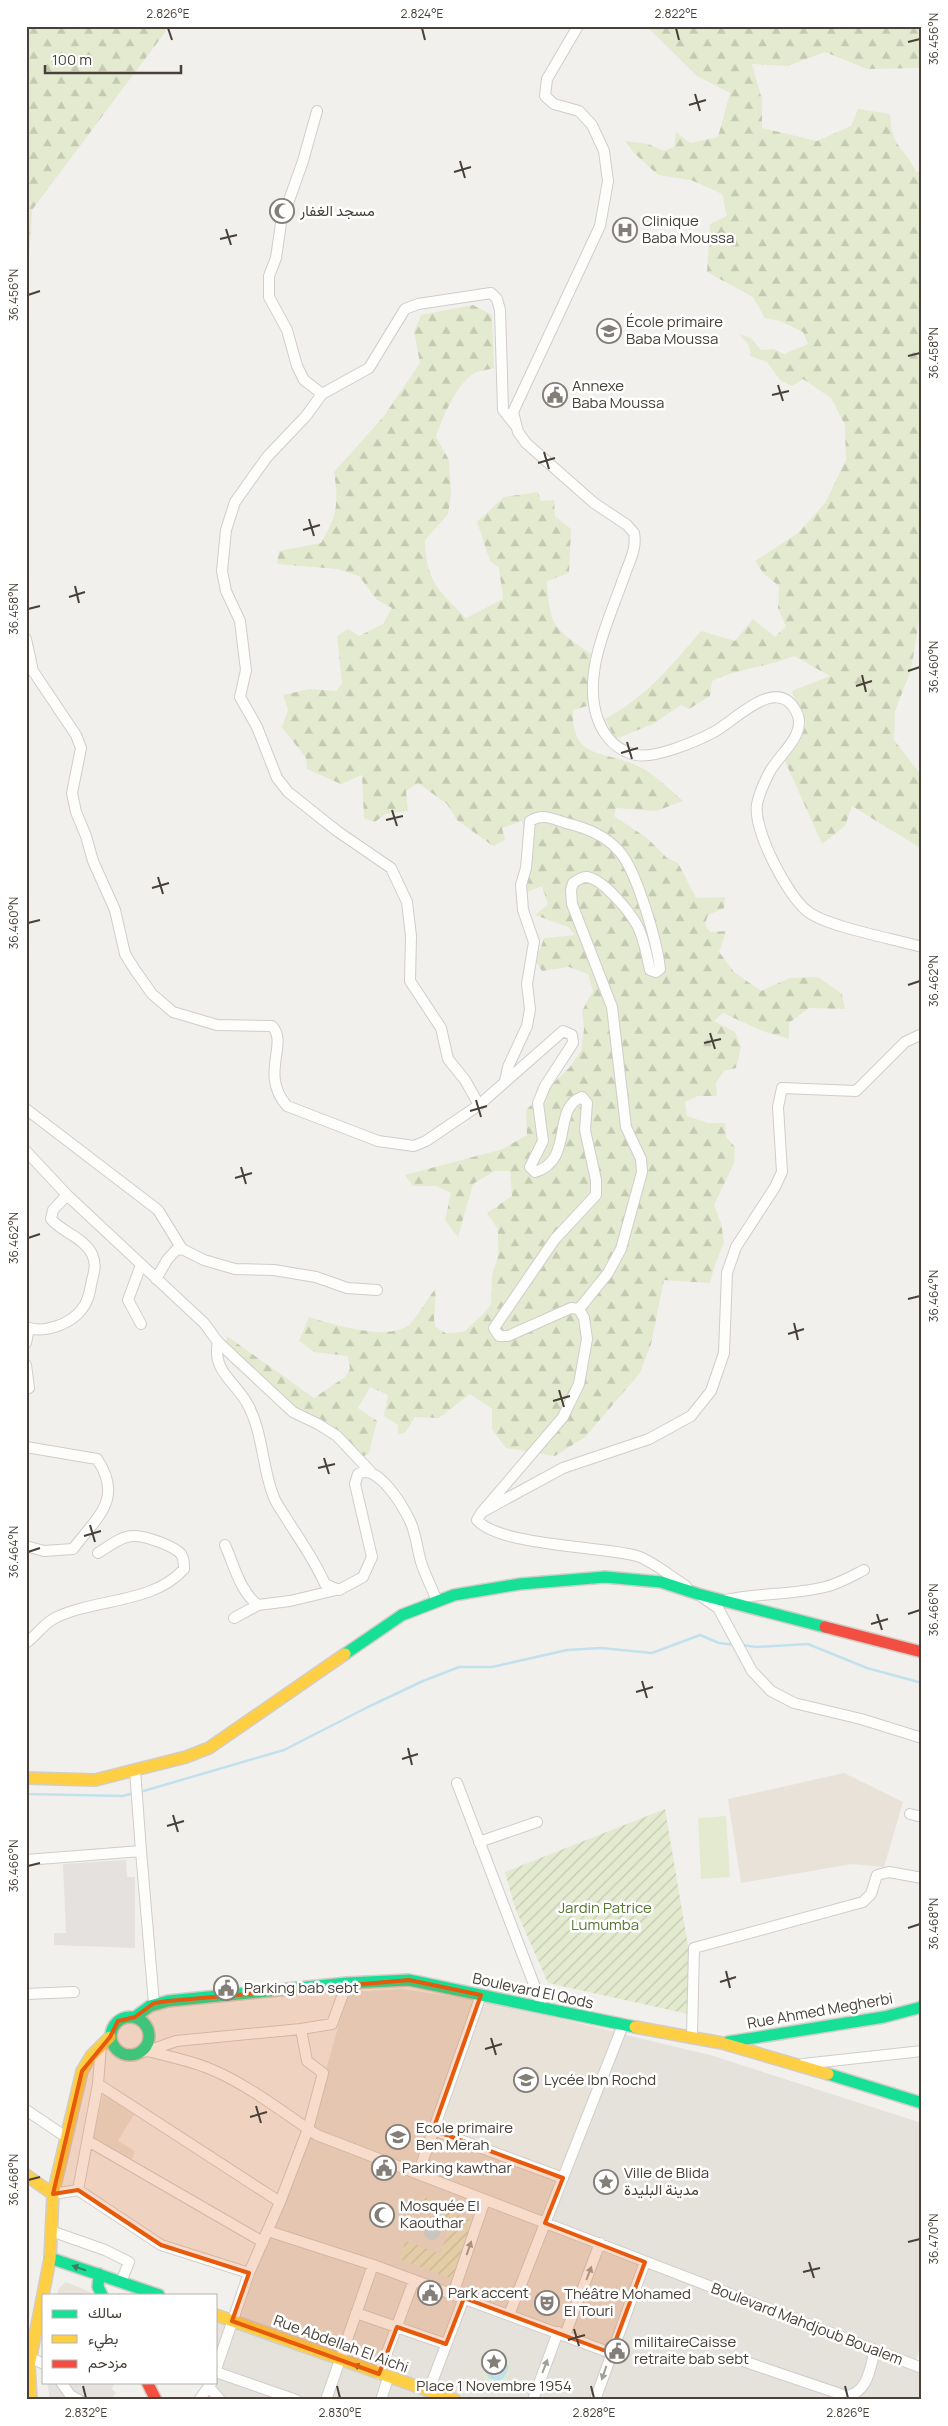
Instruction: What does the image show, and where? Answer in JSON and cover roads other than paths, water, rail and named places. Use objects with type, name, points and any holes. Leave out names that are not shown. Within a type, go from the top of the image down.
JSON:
[{"type":"main road","points":[[26,1778],[95,1780],[186,1757],[208,1748],[402,1615],[454,1595],[520,1584],[605,1576],[661,1582],[698,1594],[720,1604],[922,1652]]},
{"type":"main road","name":"Boulevard El Qods","points":[[154,2003],[347,1983],[409,1980],[623,2025],[722,2043],[801,2064],[922,2103]]},
{"type":"main road","points":[[135,2017],[143,2009],[154,2003]]},
{"type":"main road","name":"Rue Ahmed Megherbi","points":[[722,2043],[856,2022],[922,2007]]},
{"type":"main road","points":[[26,2342],[54,2194],[82,2071],[101,2045],[110,2037],[114,2025],[118,2021],[129,2016],[135,2017],[143,2022],[148,2029],[150,2037],[145,2052],[131,2056],[121,2054],[114,2047],[110,2037]]},
{"type":"main road","points":[[26,2175],[54,2194]]},
{"type":"main road","points":[[43,2294],[50,2258],[54,2194]]},
{"type":"main road","points":[[50,2258],[156,2294]]},
{"type":"main road","points":[[99,2274],[98,2287],[102,2294]]},
{"type":"main road","points":[[31,2400],[28,2388],[31,2358],[42,2300]]},
{"type":"main road","name":"Rue Abdellah El Aichi","points":[[218,2316],[338,2360],[456,2400]]},
{"type":"main road","points":[[148,2384],[156,2400]]},
{"type":"street","points":[[578,26],[547,79],[545,96],[554,104],[579,111],[592,125],[604,151],[608,181],[600,226],[524,384],[513,412],[518,432],[526,443],[594,503],[627,525],[634,533],[634,551],[599,649],[594,674],[596,715],[602,730],[610,741],[626,752],[640,756],[667,751],[715,731],[734,716],[771,697],[787,701],[798,714],[798,730],[768,773],[757,805],[763,837],[779,876],[807,911],[833,923],[922,947]]},
{"type":"street","points":[[317,111],[301,169],[281,223],[276,258],[270,276],[269,297],[287,330],[297,366],[304,380],[322,394]]},
{"type":"street","points":[[479,1105],[465,1080],[448,1059],[441,1028],[410,981],[411,936],[406,902],[391,868],[337,831],[288,792],[277,778],[257,727],[240,697],[246,670],[240,621],[226,591],[222,571],[226,530],[235,502],[268,457],[306,416],[322,394],[369,368],[405,309],[418,304],[491,293],[497,299],[500,310],[503,410],[516,426]]},
{"type":"street","points":[[26,639],[32,670],[76,735],[81,748],[72,793],[76,812],[86,836],[93,861],[115,910],[125,954],[152,994],[172,1012],[216,1025],[272,1026],[277,1031],[279,1039],[275,1058],[274,1081],[278,1096],[287,1106],[378,1141],[414,1146],[426,1141],[479,1105],[563,1031],[572,1035],[573,1043],[545,1086],[538,1103],[543,1140],[530,1167],[536,1172],[544,1169],[554,1159],[561,1145],[566,1115],[575,1100],[582,1097],[587,1103],[585,1130],[596,1180],[596,1194],[556,1239],[494,1328],[499,1336],[508,1336],[571,1308],[579,1309]]},
{"type":"street","points":[[505,1081],[508,1067],[527,1026],[526,984],[534,942],[523,910],[521,885],[526,868],[530,821],[544,816],[582,826],[618,850],[627,861],[643,899],[655,942],[660,969],[656,972],[650,970],[638,927],[628,910],[608,890],[590,877],[581,878],[573,882],[571,890],[572,904],[612,1007],[626,1127],[641,1159],[642,1172],[621,1249],[608,1273],[579,1309]]},
{"type":"street","points":[[482,1512],[563,1468],[649,1439],[691,1416],[711,1391],[724,1353],[727,1273],[736,1247],[775,1187],[782,1172],[778,1107],[782,1088],[856,1091],[905,1042],[922,1034]]},
{"type":"street","points":[[26,1109],[158,1210],[182,1249],[204,1260],[235,1269],[274,1270],[316,1277],[347,1288],[377,1290]]},
{"type":"street","points":[[26,1151],[67,1194],[204,1322],[218,1342],[293,1412],[338,1436],[392,1492],[411,1523],[421,1564],[437,1601]]},
{"type":"street","points":[[26,1343],[28,1327],[53,1328],[66,1322],[82,1310],[89,1298],[96,1266],[92,1255],[78,1238],[63,1230],[51,1219],[53,1210],[67,1194]]},
{"type":"street","points":[[156,1279],[167,1260],[176,1250],[182,1249]]},
{"type":"street","points":[[141,1265],[128,1300],[141,1324]]},
{"type":"street","points":[[579,1309],[584,1318],[587,1339],[580,1384],[563,1418],[477,1520],[484,1528],[510,1536],[639,1556],[698,1594]]},
{"type":"street","points":[[218,1342],[216,1354],[219,1366],[248,1404],[258,1427],[265,1472],[274,1498],[317,1565],[326,1584],[336,1590]]},
{"type":"street","points":[[26,1366],[29,1388]]},
{"type":"street","points":[[26,1447],[97,1460],[108,1474],[108,1502],[73,1548],[44,1551],[26,1546]]},
{"type":"street","points":[[234,1618],[258,1605],[290,1601],[336,1590],[363,1577],[372,1557],[355,1484],[358,1474],[363,1471],[370,1471]]},
{"type":"street","points":[[26,1643],[45,1624],[56,1617],[110,1600],[145,1594],[178,1575],[184,1569],[182,1556],[176,1550],[147,1538],[134,1536],[124,1538],[98,1553]]},
{"type":"street","points":[[225,1545],[250,1599],[258,1605]]},
{"type":"street","points":[[864,1570],[827,1586],[785,1594],[746,1596],[720,1604],[752,1671],[771,1691],[794,1702],[860,1719],[922,1738]]},
{"type":"street","points":[[135,1770],[154,2003]]},
{"type":"street","points":[[457,1783],[543,2008]]},
{"type":"street","points":[[910,1814],[922,1817]]},
{"type":"street","points":[[480,1842],[538,1822]]},
{"type":"street","points":[[26,1860],[141,1851]]},
{"type":"street","points":[[692,2037],[694,1948],[863,1902],[871,1894],[877,1875],[889,1872],[922,1878]]},
{"type":"street","points":[[145,2052],[176,2041],[301,2029],[332,2024],[347,1983]]},
{"type":"street","points":[[26,1994],[74,1992]]},
{"type":"street","points":[[418,2174],[481,1996]]},
{"type":"street","points":[[509,2315],[623,2025]]},
{"type":"street","points":[[218,2365],[249,2274],[280,2202],[308,2129],[323,2074],[308,2061],[301,2029]]},
{"type":"street","points":[[78,2190],[98,2084],[101,2045]]},
{"type":"street","name":"Boulevard Mahdjoub Boualem","points":[[145,2052],[216,2071],[269,2102],[317,2135],[922,2368]]},
{"type":"street","points":[[801,2064],[922,2052]]},
{"type":"street","points":[[838,2076],[834,2068],[841,2060]]},
{"type":"street","points":[[98,2084],[280,2202]]},
{"type":"street","points":[[26,2110],[66,2137]]},
{"type":"street","points":[[433,2130],[563,2178]]},
{"type":"street","points":[[88,2141],[263,2242]]},
{"type":"street","points":[[54,2194],[78,2190],[161,2245],[249,2274]]},
{"type":"street","points":[[453,2294],[485,2200]]},
{"type":"street","points":[[51,2231],[105,2250],[129,2262],[121,2282]]},
{"type":"street","points":[[268,2231],[373,2265],[611,2353]]},
{"type":"street","points":[[533,2400],[600,2243]]},
{"type":"street","points":[[595,2400],[645,2262]]},
{"type":"street","points":[[326,2400],[338,2360],[373,2265]]},
{"type":"street","points":[[381,2400],[384,2376],[414,2280]]},
{"type":"street","points":[[429,2390],[464,2298]]},
{"type":"street","points":[[356,2313],[446,2344]]},
{"type":"street","points":[[742,2361],[846,2396],[856,2394],[864,2385],[875,2350]]},
{"type":"street","points":[[31,2358],[42,2363]]},
{"type":"street","points":[[218,2372],[296,2400]]},
{"type":"street","points":[[62,2384],[70,2395],[79,2400]]},
{"type":"street","points":[[199,2400],[211,2385],[220,2400]]},
{"type":"street","points":[[275,2391],[284,2400]]},
{"type":"water","points":[[432,2224],[438,2226],[440,2232],[438,2238],[432,2240],[426,2238],[424,2232],[426,2226]]},
{"type":"water","points":[[493,2356],[505,2360],[509,2367],[504,2378],[497,2381],[489,2378],[484,2368],[487,2361]],"holes":[[[497,2362],[502,2364],[504,2369],[502,2373],[497,2376],[492,2374],[491,2364]]]},
{"type":"waterway","points":[[140,1792],[284,1750],[368,1707],[423,1681],[459,1667],[492,1667],[567,1650],[601,1648],[652,1653],[700,1635],[719,1643],[735,1645]]},
{"type":"waterway","points":[[742,1645],[756,1647],[808,1644],[867,1668],[922,1683]]},
{"type":"waterway","points":[[26,1794],[123,1796],[134,1793]]},
{"type":"place","name":"مسجد الغفار","points":[[282,211]]},
{"type":"place","name":"Clinique Baba Moussa","points":[[625,230]]},
{"type":"place","name":"École primaire Baba Moussa","points":[[609,331]]},
{"type":"place","name":"Annexe Baba Moussa","points":[[555,395]]},
{"type":"place","name":"Parking bab sebt","points":[[226,1988]]},
{"type":"place","name":"Lycée Ibn Rochd","points":[[526,2080]]},
{"type":"place","name":"Ecole primaire Ben Merah","points":[[398,2137]]},
{"type":"place","name":"Parking kawthar","points":[[384,2168]]},
{"type":"place","name":"Ville de Blida مدينة البليدة","points":[[606,2182]]},
{"type":"place","name":"Mosquée El Kaouthar","points":[[382,2215]]},
{"type":"place","name":"Park accent","points":[[430,2293]]},
{"type":"place","name":"Théâtre Mohamed El Touri","points":[[547,2303]]},
{"type":"place","name":"militaireCaisse retraite bab sebt","points":[[617,2351]]},
{"type":"place","name":"Place 1 Novembre 1954","points":[[494,2362]]},
{"type":"park label","name":"Jardin Patrice Lumumba","points":[[605,1916]]}]
